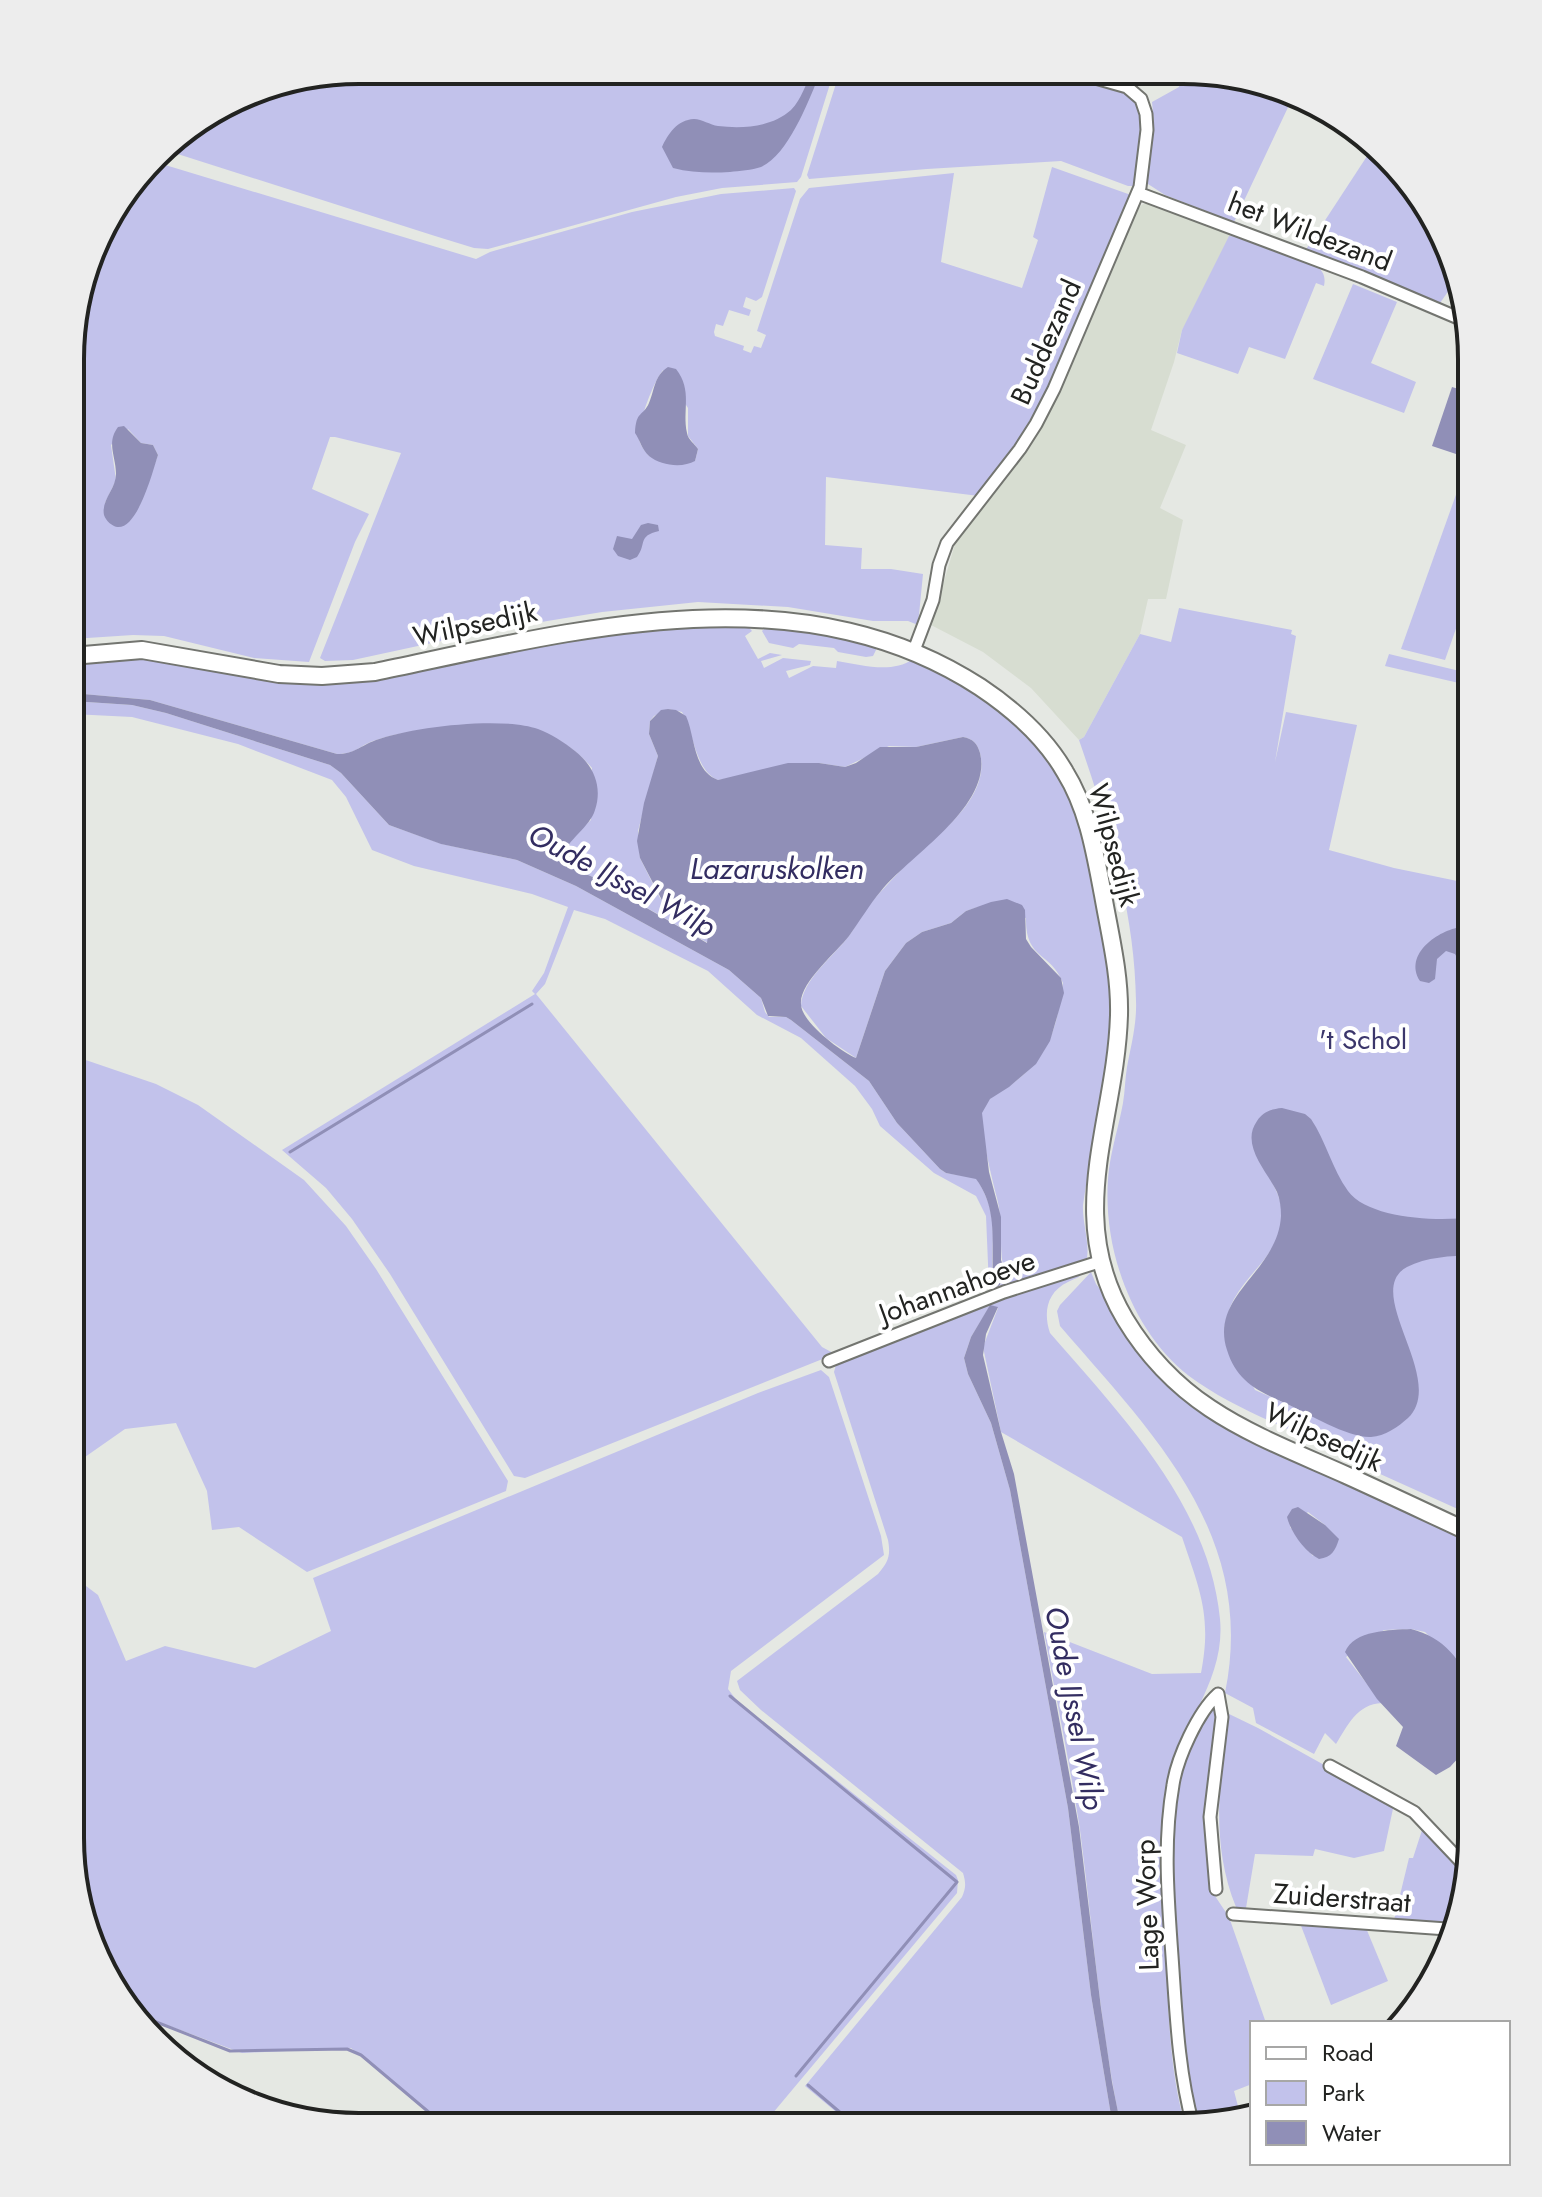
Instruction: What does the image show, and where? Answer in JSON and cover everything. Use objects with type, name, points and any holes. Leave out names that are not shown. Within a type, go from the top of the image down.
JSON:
[{"type":"main road","name":"Wilpsedijk","points":[[84,655],[142,650],[279,674],[341,675],[375,672],[578,630],[701,618],[811,624],[859,635],[913,653],[958,673],[1002,701],[1048,746],[1065,771],[1083,809],[1113,943],[1119,1005],[1118,1041],[1094,1179],[1094,1219],[1114,1300],[1146,1350],[1168,1377],[1205,1407],[1275,1444],[1457,1527]]},
{"type":"street","name":"Buddezand","points":[[913,653],[933,600],[939,565],[947,543],[1036,424],[1138,193],[1147,130],[1144,103],[1127,87],[1117,84]]},
{"type":"street","name":"het Wildezand","points":[[1138,193],[1375,282],[1455,317]]},
{"type":"street","name":"Johannahoeve","points":[[829,1361],[1004,1292],[1102,1261]]},
{"type":"street","name":"Lage Worp","points":[[1191,2113],[1179,2054],[1168,1890],[1168,1833],[1175,1775],[1200,1717],[1218,1694],[1222,1717],[1210,1817],[1216,1889]]},
{"type":"street","points":[[1330,1766],[1414,1812],[1457,1857]]},
{"type":"street","name":"Zuiderstraat","points":[[1233,1914],[1442,1929]]},
{"type":"shaded area","points":[[1143,204],[1153,204],[1242,237],[1182,330],[1151,430],[1186,445],[1160,508],[1183,520],[1166,599],[1148,599],[1140,634],[1084,737],[1079,740],[1031,688],[983,652],[931,625],[958,534],[1133,213]]},
{"type":"green space","points":[[830,84],[797,182],[722,188],[676,197],[488,249],[474,248],[176,154],[206,130],[254,105],[305,89],[341,85]]},
{"type":"green space","points":[[836,84],[1099,84],[1122,91],[1136,101],[1142,122],[1136,186],[1128,186],[1061,161],[809,179],[807,175]]},
{"type":"green space","points":[[1180,84],[1219,86],[1254,93],[1289,105],[1234,222],[1165,195],[1148,184],[1146,178],[1154,124],[1152,102]]},
{"type":"green space","points":[[1367,155],[1412,206],[1430,237],[1449,290],[1440,303],[1305,251]]},
{"type":"green space","points":[[165,165],[476,259],[490,252],[632,212],[721,194],[794,188],[796,191],[762,297],[756,301],[746,297],[743,307],[751,310],[749,316],[729,310],[723,326],[716,324],[715,336],[744,346],[743,350],[751,353],[754,346],[761,348],[766,335],[757,331],[800,199],[809,188],[954,173],[941,262],[1022,288],[1038,240],[1033,237],[1052,167],[1131,195],[1051,387],[1033,422],[979,496],[826,477],[825,545],[862,548],[861,569],[891,569],[923,574],[918,625],[908,621],[873,621],[788,607],[698,602],[602,612],[492,630],[353,660],[325,661],[320,658],[401,453],[330,437],[312,489],[369,514],[355,542],[309,662],[254,658],[164,636],[84,638],[86,323],[99,270],[121,221]],"holes":[[[663,370],[688,408],[688,436],[698,449],[695,461],[649,456],[640,441],[639,432],[655,384]],[[128,429],[141,443],[153,445],[158,455],[139,507],[105,503],[116,480],[111,445]]]},
{"type":"green space","points":[[1229,236],[1242,237],[1315,264],[1325,279],[1324,286],[1316,283],[1285,359],[1249,347],[1238,374],[1177,353],[1182,330]]},
{"type":"green space","points":[[1353,284],[1397,302],[1371,363],[1416,382],[1404,413],[1313,379]]},
{"type":"green space","points":[[1458,489],[1458,623],[1445,660],[1401,649]]},
{"type":"green space","name":"'t Schol","points":[[1179,608],[1292,630],[1291,634],[1296,636],[1275,762],[1286,712],[1357,725],[1329,850],[1458,881],[1457,1509],[1327,1450],[1330,1448],[1205,1387],[1168,1357],[1150,1335],[1124,1283],[1109,1226],[1107,1197],[1110,1161],[1135,1026],[1134,968],[1131,934],[1118,869],[1079,740],[1084,737],[1140,634],[1171,642]],"holes":[[[1254,1151],[1411,1399],[1357,1435],[1255,1390],[1224,1329],[1234,1299],[1270,1252],[1281,1226],[1278,1195]]]},
{"type":"green space","points":[[745,623],[752,631],[745,636],[758,659],[770,653],[782,655],[761,661],[764,668],[783,658],[811,661],[810,665],[786,671],[789,678],[813,666],[836,668],[837,661],[886,667],[905,664],[913,659],[985,699],[1028,735],[1046,756],[1061,778],[1077,815],[1087,853],[1109,976],[1107,1068],[1083,1205],[1088,1249],[1086,1261],[1001,1289],[1000,1215],[984,1138],[983,1107],[1025,1073],[1043,1051],[1054,1027],[1063,983],[1030,942],[1026,918],[978,907],[966,911],[951,923],[922,932],[906,943],[885,971],[856,1058],[826,1038],[801,1006],[812,978],[848,937],[868,905],[967,804],[977,788],[981,771],[980,753],[972,740],[963,737],[916,747],[889,746],[845,767],[819,763],[718,780],[704,768],[682,712],[668,709],[654,716],[650,721],[649,734],[658,756],[638,831],[640,858],[660,898],[674,914],[708,935],[708,943],[572,868],[560,858],[591,820],[592,768],[563,743],[547,735],[513,726],[475,725],[396,735],[370,742],[349,753],[337,754],[150,700],[84,694],[84,660],[107,657],[168,659],[288,682],[604,632]]},
{"type":"green space","points":[[780,625],[875,644],[876,650],[873,656],[866,657],[838,652],[834,648],[799,644],[793,648],[769,643],[762,631],[767,626]]},
{"type":"green space","points":[[1389,654],[1458,671],[1458,683],[1385,666]]},
{"type":"green space","points":[[84,702],[132,705],[166,713],[330,765],[389,825],[442,844],[517,860],[576,886],[729,970],[761,998],[769,1017],[791,1020],[869,1081],[897,1123],[940,1169],[946,1173],[976,1178],[990,1207],[994,1289],[989,1287],[986,1216],[976,1196],[934,1173],[880,1126],[855,1086],[801,1038],[757,1015],[708,971],[605,919],[574,910],[545,984],[536,994],[822,1347],[835,1354],[525,1478],[514,1476],[390,1274],[352,1219],[326,1188],[282,1150],[535,994],[532,991],[544,973],[568,907],[532,894],[414,866],[372,850],[346,797],[332,780],[238,744],[132,717],[84,715]]},
{"type":"green space","points":[[84,1059],[156,1084],[198,1105],[304,1180],[346,1226],[376,1269],[508,1481],[506,1491],[307,1572],[239,1527],[212,1530],[207,1491],[176,1423],[125,1429],[84,1458]]},
{"type":"green space","points":[[1084,1271],[1061,1286],[1051,1297],[1047,1310],[1050,1333],[1158,1464],[1199,1538],[1212,1577],[1220,1619],[1216,1663],[1173,1763],[1162,1824],[1161,1865],[1170,2038],[1182,2113],[1118,2113],[1102,2016],[1080,1830],[1044,1632],[1152,1674],[1201,1673],[1205,1619],[1199,1589],[1182,1537],[1001,1432],[983,1347],[998,1308],[990,1306],[971,1337],[964,1358],[968,1374],[991,1423],[1010,1490],[1068,1808],[1091,1995],[1111,2113],[837,2113],[805,2086],[962,1897],[964,1877],[963,1873],[761,1710],[740,1690],[737,1681],[878,1574],[888,1558],[888,1540],[834,1372],[836,1365],[843,1359],[1004,1295]]},
{"type":"green space","points":[[1091,1272],[1096,1284],[1186,1401],[1218,1424],[1457,1536],[1457,1663],[1425,1632],[1384,1630],[1346,1657],[1382,1703],[1360,1711],[1336,1744],[1325,1733],[1314,1754],[1256,1723],[1253,1708],[1225,1693],[1231,1636],[1226,1584],[1212,1536],[1190,1491],[1162,1448],[1060,1326],[1057,1311]],"holes":[[[1308,1512],[1325,1525],[1313,1556],[1290,1527]]]},
{"type":"green space","points":[[821,1370],[829,1377],[881,1536],[884,1555],[731,1671],[728,1689],[738,1702],[956,1875],[958,1880],[957,1893],[773,2113],[430,2113],[351,2048],[242,2053],[153,2020],[130,1991],[112,1960],[99,1927],[86,1874],[84,1584],[98,1595],[126,1661],[165,1646],[255,1668],[331,1631],[313,1578],[758,1393]]},
{"type":"green space","points":[[1213,1706],[1218,1707],[1209,1851],[1215,1896],[1229,1917],[1265,2021],[1250,2021],[1250,2085],[1234,2091],[1238,2108],[1195,2112],[1178,1997],[1173,1816],[1178,1778],[1195,1734]]},
{"type":"green space","points":[[1227,1713],[1394,1804],[1384,1851],[1354,1858],[1315,1849],[1313,1856],[1255,1854],[1246,1908],[1236,1907],[1228,1883],[1220,1835],[1220,1787]]},
{"type":"green space","points":[[1424,1824],[1456,1861],[1453,1892],[1443,1927],[1393,1924],[1409,1858],[1413,1858]]},
{"type":"green space","points":[[1300,1923],[1366,1928],[1388,1981],[1331,2005]]},
{"type":"water","points":[[807,84],[815,84],[788,141],[771,161],[761,167],[730,172],[687,171],[673,168],[662,147],[670,133],[688,120],[737,127],[766,123],[791,110]]},
{"type":"water","points":[[668,367],[676,369],[684,385],[687,433],[698,449],[695,461],[684,465],[666,464],[649,456],[635,433],[638,417],[649,403],[657,379]]},
{"type":"water","points":[[1452,387],[1458,389],[1458,455],[1432,446]]},
{"type":"water","points":[[124,426],[141,443],[153,445],[158,455],[138,509],[125,525],[117,527],[106,519],[104,510],[115,479],[114,433],[118,427]]},
{"type":"water","points":[[641,525],[658,525],[659,531],[645,538],[637,557],[630,560],[618,556],[613,549],[617,536],[632,539]]},
{"type":"water","name":"Lazaruskolken","points":[[84,694],[150,700],[337,754],[392,735],[433,727],[502,723],[548,733],[562,741],[591,769],[598,793],[592,816],[561,858],[572,868],[595,878],[707,943],[708,935],[665,906],[640,858],[637,841],[658,756],[649,734],[650,721],[661,710],[676,710],[686,716],[699,761],[718,780],[788,763],[845,767],[880,747],[916,747],[963,737],[972,740],[980,753],[981,773],[962,811],[877,896],[849,936],[812,977],[801,1004],[814,1027],[841,1050],[856,1058],[885,971],[906,943],[922,932],[951,923],[966,911],[991,902],[1007,899],[1022,905],[1026,939],[1061,978],[1064,993],[1050,1041],[1036,1064],[990,1099],[982,1113],[989,1172],[1001,1217],[1001,1260],[1004,1268],[1000,1285],[994,1289],[989,1205],[976,1179],[940,1169],[897,1123],[869,1081],[791,1020],[768,1016],[761,998],[729,970],[576,886],[517,860],[441,844],[389,825],[330,765],[132,705],[84,702]]},
{"type":"water","points":[[1458,928],[1458,959],[1455,954],[1446,951],[1437,959],[1435,979],[1429,983],[1420,981],[1416,962],[1420,953],[1434,938]]},
{"type":"water","points":[[1282,1108],[1305,1114],[1311,1119],[1348,1191],[1371,1208],[1406,1216],[1457,1218],[1457,1256],[1422,1261],[1407,1267],[1395,1279],[1393,1296],[1418,1381],[1418,1401],[1408,1418],[1381,1435],[1351,1434],[1267,1395],[1243,1378],[1227,1350],[1224,1331],[1227,1314],[1235,1298],[1269,1253],[1281,1216],[1277,1192],[1257,1158],[1252,1139],[1257,1121],[1271,1110]]},
{"type":"water","points":[[990,1305],[998,1307],[986,1334],[983,1355],[1014,1474],[1079,1827],[1101,2008],[1118,2113],[1111,2113],[1091,1995],[1068,1808],[1010,1490],[991,1423],[968,1374],[964,1358],[971,1337]]},
{"type":"water","points":[[1298,1507],[1325,1525],[1339,1539],[1330,1555],[1319,1559],[1295,1535],[1287,1517],[1292,1509]]},
{"type":"water","points":[[1411,1629],[1422,1633],[1442,1644],[1457,1660],[1457,1759],[1436,1775],[1396,1746],[1403,1727],[1377,1699],[1345,1652],[1356,1639],[1383,1631]]},
{"type":"waterway","points":[[290,1152],[532,1004]]},
{"type":"waterway","points":[[730,1696],[957,1882],[796,2076]]},
{"type":"waterway","points":[[154,2021],[230,2051],[347,2049],[361,2055],[430,2113]]},
{"type":"waterway","points":[[808,2085],[841,2113]]},
{"type":"water label","name":"Oude IJssel Wilp","points":[[622,880]]},
{"type":"water label","name":"Oude IJssel Wilp","points":[[1075,1708]]}]
